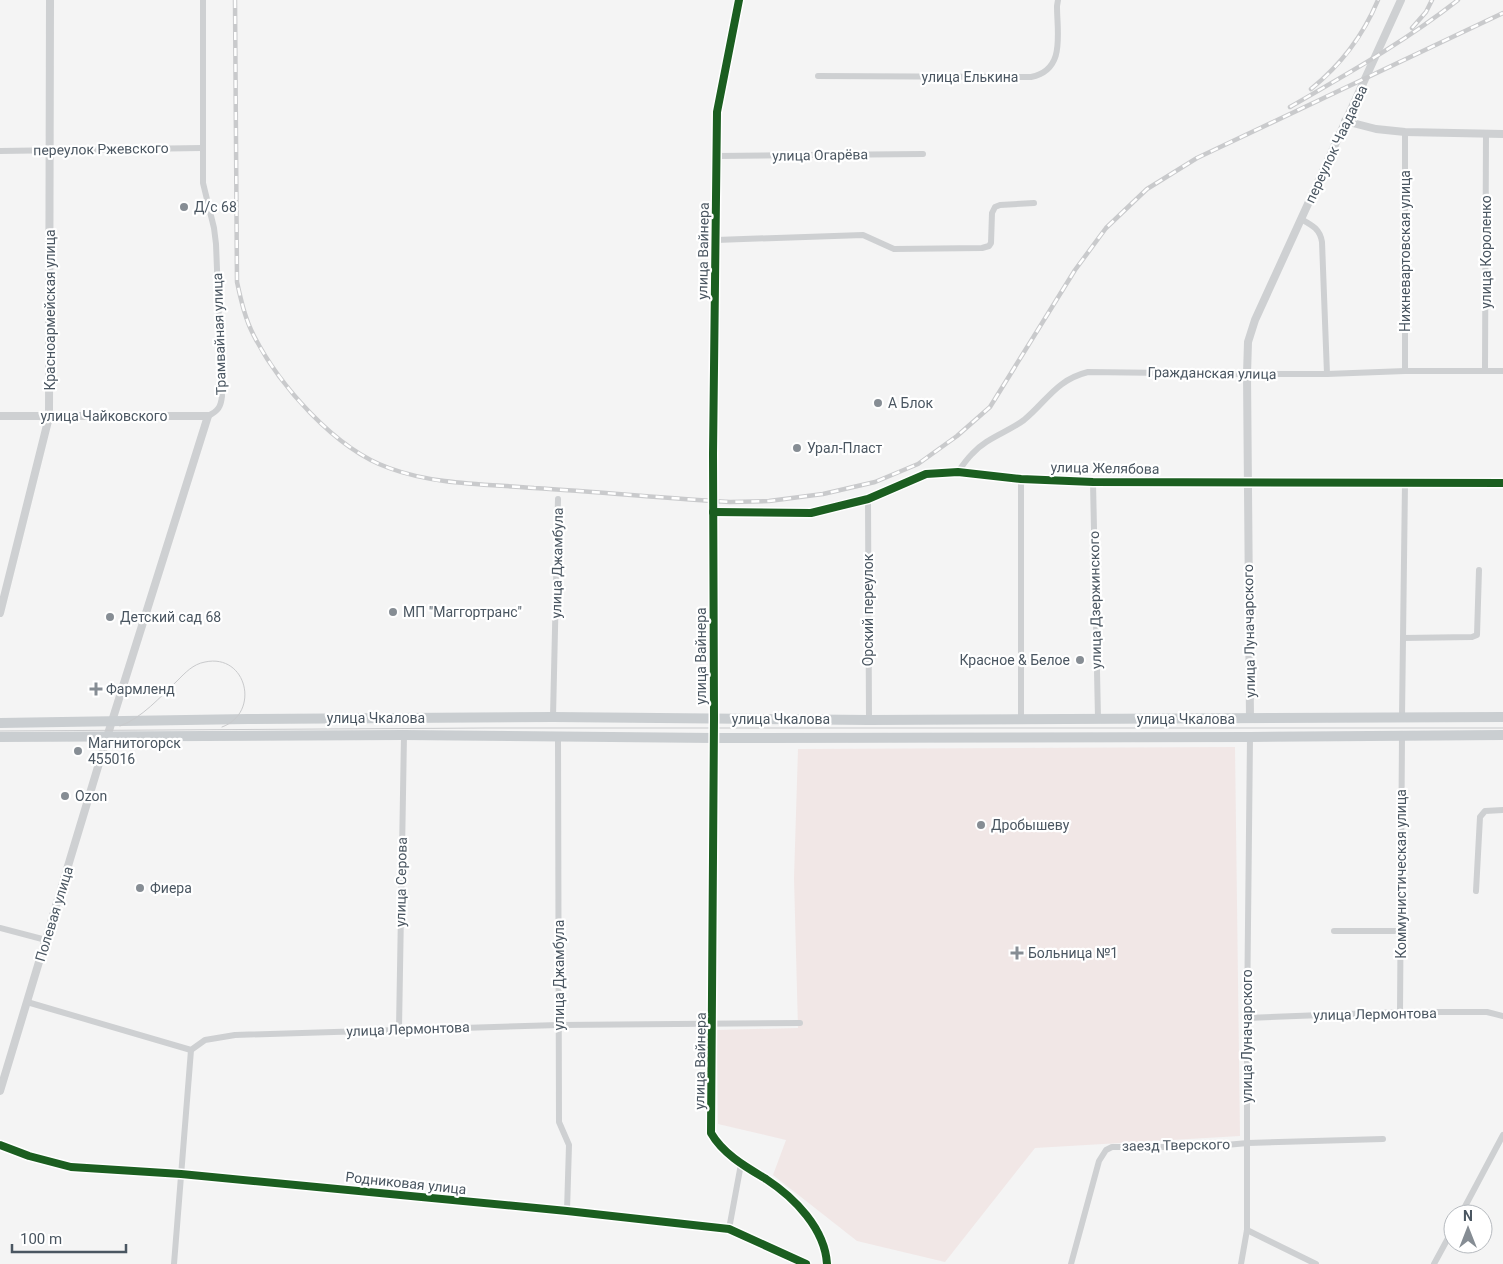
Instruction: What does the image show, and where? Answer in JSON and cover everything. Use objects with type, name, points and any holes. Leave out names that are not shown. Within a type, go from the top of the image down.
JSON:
[{"type":"main road","name":"улица Чкалова","points":[[0,723],[553,717],[869,720],[1503,717]]},
{"type":"main road","name":"улица Луначарского","points":[[1250,719],[1250,737]]},
{"type":"main road","name":"улица Чкалова","points":[[0,737],[404,736],[714,738],[1503,735]]},
{"type":"street","name":"Красноармейская улица","points":[[0,613],[49,417],[50,0]]},
{"type":"street","name":"Трамвайная улица","points":[[106,737],[208,416],[219,409],[222,396],[216,244],[210,209],[204,190],[202,148],[203,0]]},
{"type":"street","name":"улица Вайнера","points":[[738,0],[718,103],[713,512],[714,738],[711,1133],[715,1140],[741,1164],[769,1181],[788,1196],[810,1220],[822,1239],[827,1264]]},
{"type":"street","name":"улица Елькина","points":[[818,76],[1031,77],[1041,75],[1049,70],[1055,61],[1057,52],[1058,0]]},
{"type":"street","name":"переулок Чаадаева","points":[[1327,374],[1321,234],[1317,229],[1301,219],[1401,0]]},
{"type":"street","points":[[1345,121],[1376,129],[1405,132],[1503,134]]},
{"type":"street","name":"Нижневартовская улица","points":[[1405,132],[1405,370]]},
{"type":"street","name":"улица Короленко","points":[[1485,370],[1486,134]]},
{"type":"street","name":"переулок Ржевского","points":[[0,151],[202,148]]},
{"type":"street","name":"улица Огарёва","points":[[717,156],[923,154]]},
{"type":"street","name":"улица Вайнера","points":[[716,240],[863,235],[894,249],[982,248],[989,246],[991,243],[992,212],[995,207],[1034,203]]},
{"type":"street","name":"улица Луначарского","points":[[1250,719],[1248,342],[1255,320],[1301,219]]},
{"type":"street","name":"Гражданская улица","points":[[958,472],[972,453],[992,438],[1023,420],[1060,385],[1076,375],[1088,372],[1327,374],[1405,370],[1503,370]]},
{"type":"street","name":"улица Чайковского","points":[[0,416],[208,416]]},
{"type":"street","name":"улица Желябова","points":[[713,512],[811,513],[868,499],[926,474],[958,472],[1021,479],[1093,482],[1503,483]]},
{"type":"street","points":[[1021,479],[1021,719]]},
{"type":"street","name":"улица Дзержинского","points":[[1093,482],[1098,718]]},
{"type":"street","points":[[1402,717],[1405,483]]},
{"type":"street","name":"улица Джамбула","points":[[553,717],[558,499]]},
{"type":"street","name":"Орский переулок","points":[[868,499],[869,720]]},
{"type":"street","points":[[1403,638],[1472,637],[1477,635],[1479,630],[1479,570]]},
{"type":"street","name":"улица Серова","points":[[399,1029],[404,736]]},
{"type":"street","name":"Коммунистическая улица","points":[[1400,1012],[1402,736]]},
{"type":"street","name":"Полевая улица","points":[[1,1087],[106,737]]},
{"type":"street","name":"улица Джамбула","points":[[558,737],[560,1122],[569,1144],[567,1211]]},
{"type":"street","name":"улица Луначарского","points":[[1241,1264],[1247,1230],[1246,1018],[1250,737]]},
{"type":"street","points":[[1476,891],[1480,817],[1485,810],[1503,810]]},
{"type":"street","points":[[0,928],[46,940]]},
{"type":"street","points":[[1334,931],[1400,931]]},
{"type":"street","points":[[27,1002],[190,1050],[174,1264]]},
{"type":"street","name":"улица Лермонтова","points":[[1246,1018],[1400,1012],[1487,1012],[1501,1015]]},
{"type":"street","name":"улица Лермонтова","points":[[190,1050],[205,1040],[235,1035],[559,1025],[800,1023]]},
{"type":"street","points":[[1466,1204],[1503,1135]]},
{"type":"street","points":[[1248,1143],[1383,1139]]},
{"type":"street","name":"заезд Тверского","points":[[1071,1264],[1098,1161],[1106,1150],[1118,1146],[1203,1147],[1248,1143]]},
{"type":"street","name":"Родниковая улица","points":[[0,1145],[29,1156],[71,1167],[181,1174],[567,1211],[729,1229],[806,1264]]},
{"type":"street","points":[[729,1229],[741,1164]]},
{"type":"street","points":[[1247,1230],[1316,1264]]},
{"type":"street","points":[[1434,1264],[1443,1247]]},
{"type":"shaded area","name":"Больница №1","points":[[1235,747],[1240,1136],[1035,1148],[945,1262],[857,1241],[773,1175],[786,1140],[718,1124],[717,1030],[798,1028],[794,878],[798,749]]},
{"type":"tram line","points":[[120,726],[136,718],[193,667],[205,662],[219,662],[231,666],[239,675],[244,686],[245,698],[242,710],[234,720],[222,727]]},
{"type":"tram line","points":[[0,731],[486,728],[1503,728]]},
{"type":"railway","points":[[235,0],[237,282],[246,316],[254,336],[278,375],[311,413],[329,431],[369,459],[406,474],[424,478],[479,484],[730,502],[769,501],[823,494],[875,482],[918,464],[957,436],[990,407],[1075,270],[1106,228],[1147,189],[1197,158],[1503,13]]},
{"type":"railway","points":[[1311,89],[1332,70],[1350,49],[1366,26],[1378,0]]},
{"type":"railway","points":[[1412,28],[1426,12],[1432,0]]},
{"type":"railway","points":[[1290,107],[1397,43],[1458,0]]},
{"type":"cycle path","points":[[739,0],[717,112],[713,454],[714,719],[711,1133],[728,1154],[777,1187],[798,1205],[821,1239],[827,1264]]},
{"type":"cycle path","points":[[713,512],[811,513],[868,499],[926,474],[958,472],[1021,479],[1093,482],[1503,483]]},
{"type":"cycle path","points":[[0,1145],[29,1156],[71,1167],[181,1174],[567,1211],[729,1229],[806,1264]]},
{"type":"place","name":"Д/с 68","points":[[184,207]]},
{"type":"place","name":"А Блок","points":[[878,403]]},
{"type":"place","name":"Урал-Пласт","points":[[797,448]]},
{"type":"place","name":"МП \"Маггортранс\"","points":[[393,612]]},
{"type":"place","name":"Детский сад 68","points":[[110,617]]},
{"type":"place","name":"Красное & Белое","points":[[1080,660]]},
{"type":"place","name":"Фармленд","points":[[96,689]]},
{"type":"place","name":"Магнитогорск 455016","points":[[78,751]]},
{"type":"place","name":"Ozon","points":[[65,796]]},
{"type":"place","name":"Дробышеву","points":[[981,825]]},
{"type":"place","name":"Фиера","points":[[140,888]]},
{"type":"place","name":"Больница №1","points":[[1017,953]]}]
